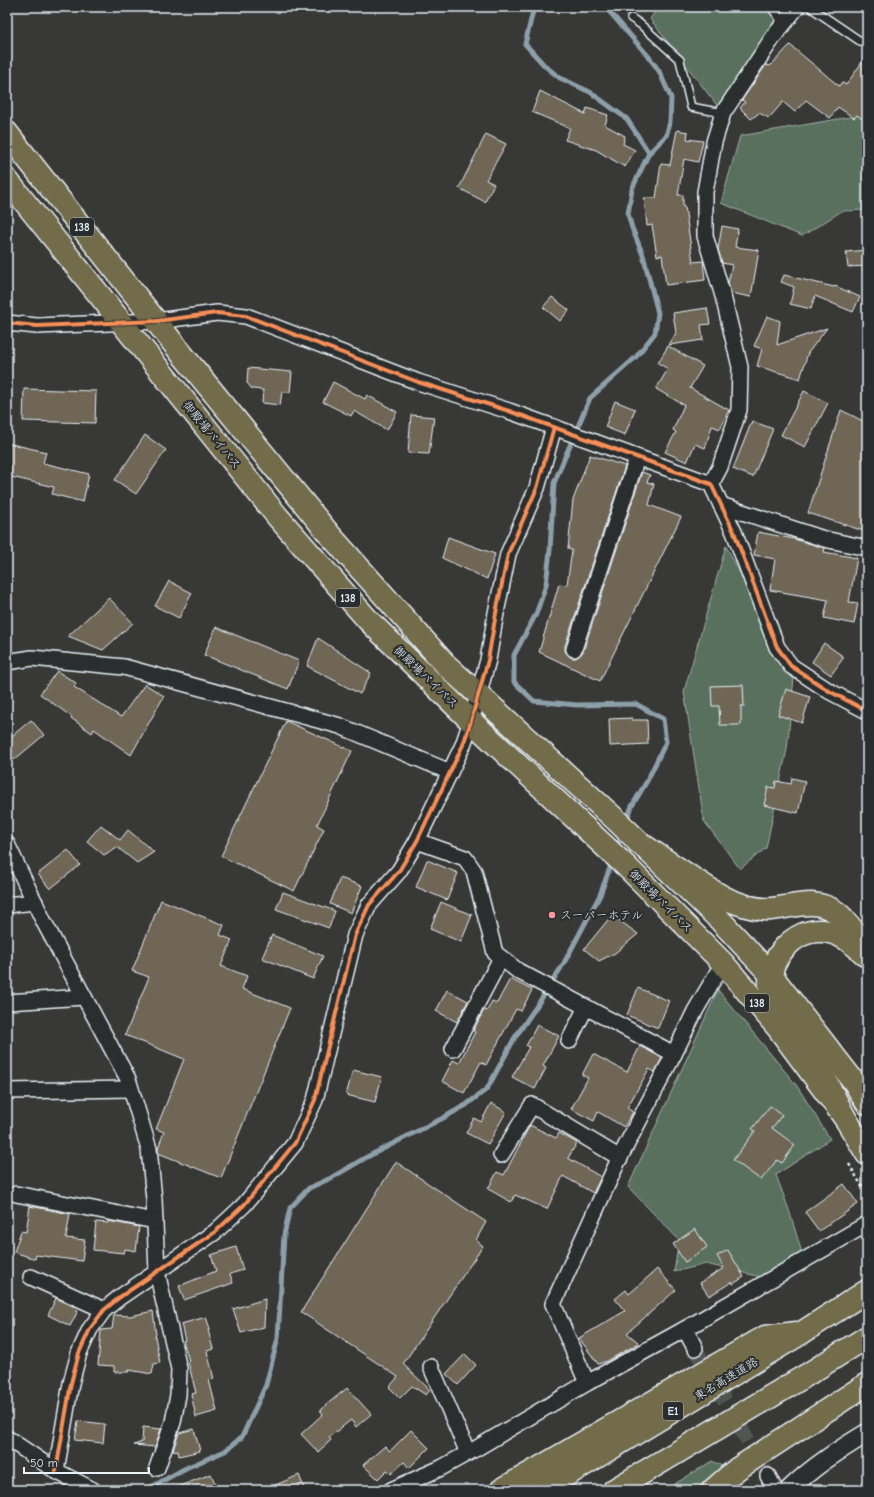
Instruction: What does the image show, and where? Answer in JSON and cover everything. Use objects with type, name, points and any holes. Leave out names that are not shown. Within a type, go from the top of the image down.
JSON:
[{"type":"highway","name":"御殿場バイパス","points":[[7,133],[157,322],[329,534],[446,664],[615,819],[719,918],[771,975],[855,1083],[867,1103]]},
{"type":"highway","name":"御殿場バイパス","points":[[7,180],[278,516],[368,620],[471,721],[627,867],[723,963],[778,1028],[845,1118],[867,1154]]},
{"type":"highway","points":[[638,842],[714,892],[736,903],[770,909],[805,903],[827,907],[844,919],[867,949]]},
{"type":"highway","points":[[845,1118],[814,1056],[775,1003],[771,993],[771,975],[780,955],[793,939],[802,933],[812,931],[822,931],[841,936],[858,947],[867,956]]},
{"type":"highway","name":"東名高速道路","points":[[542,1490],[803,1332],[867,1291]]},
{"type":"highway","points":[[501,1490],[765,1337],[803,1332]]},
{"type":"highway","points":[[614,1490],[805,1376],[867,1337]]},
{"type":"highway","points":[[713,1490],[737,1469],[867,1384]]},
{"type":"street","points":[[711,484],[720,467],[739,410],[740,367],[723,296],[705,236],[705,192],[714,142],[724,113],[774,36],[797,7]]},
{"type":"street","points":[[7,323],[37,326],[157,322],[217,313],[246,316],[418,382],[554,427],[711,484],[734,532],[777,647],[791,666],[829,691],[867,711]]},
{"type":"street","points":[[56,1471],[71,1383],[79,1353],[90,1329],[104,1310],[120,1297],[215,1232],[244,1206],[295,1143],[315,1100],[355,935],[369,905],[399,871],[417,841],[463,745],[488,660],[508,554],[537,488],[554,427]]},
{"type":"street","points":[[574,649],[638,458]]},
{"type":"street","points":[[721,506],[824,540],[867,548]]},
{"type":"street","points":[[7,662],[32,658],[124,667],[340,726],[450,772]]},
{"type":"street","points":[[417,841],[464,858],[474,871],[495,953],[501,958],[518,971],[674,1054]]},
{"type":"street","points":[[7,844],[35,902],[128,1079],[149,1149],[155,1221],[157,1272],[179,1369],[178,1394],[173,1422],[157,1468]]},
{"type":"street","points":[[7,905],[35,902]]},
{"type":"street","points":[[453,1049],[501,958]]},
{"type":"street","points":[[587,1383],[553,1304],[620,1158],[695,1011],[723,963]]},
{"type":"street","points":[[7,1002],[84,997]]},
{"type":"street","points":[[569,1041],[586,1007]]},
{"type":"street","points":[[7,1091],[131,1089]]},
{"type":"street","points":[[501,1155],[532,1105],[620,1158]]},
{"type":"street","points":[[16,1194],[155,1221]]},
{"type":"street","points":[[391,1490],[441,1468],[468,1453],[587,1383],[685,1329],[867,1224]]},
{"type":"street","points":[[31,1277],[104,1310]]},
{"type":"street","points":[[685,1329],[696,1348]]},
{"type":"street","points":[[431,1367],[468,1453]]},
{"type":"street","points":[[789,1490],[806,1474],[835,1452],[867,1433]]},
{"type":"street","points":[[7,1438],[56,1471],[93,1490]]},
{"type":"street","points":[[768,1476],[775,1490]]},
{"type":"lane","points":[[770,7],[784,24]]},
{"type":"lane","points":[[810,7],[860,40]]},
{"type":"lane","points":[[631,18],[640,24],[680,60],[691,107],[724,113]]},
{"type":"path","points":[[847,1160],[867,1195]]},
{"type":"green space","points":[[658,7],[782,7],[723,113],[650,19]]},
{"type":"green space","points":[[867,114],[867,210],[842,211],[802,236],[721,203],[740,136]]},
{"type":"green space","points":[[726,546],[794,678],[787,749],[766,848],[740,869],[704,821],[684,691]]},
{"type":"green space","points":[[718,990],[797,1086],[830,1139],[776,1175],[789,1210],[802,1253],[761,1277],[706,1264],[674,1272],[679,1240],[628,1187]]},
{"type":"green space","points":[[712,1461],[722,1466],[699,1490],[665,1490]]},
{"type":"building","points":[[790,45],[839,86],[842,82],[846,85],[867,55],[867,123],[857,115],[854,118],[838,107],[830,118],[806,100],[795,112],[783,102],[769,118],[759,113],[751,119],[740,108],[745,102],[742,100],[766,65],[770,66]]},
{"type":"building","points":[[540,91],[585,114],[587,108],[608,115],[605,125],[625,136],[623,144],[635,150],[625,167],[596,150],[565,140],[570,128],[532,112]]},
{"type":"building","points":[[677,130],[688,132],[687,139],[703,141],[698,162],[684,159],[678,195],[683,195],[683,207],[685,207],[693,262],[703,261],[705,280],[666,285],[662,255],[657,256],[652,225],[647,226],[644,198],[656,198],[661,164],[670,165]]},
{"type":"building","points":[[486,134],[506,144],[486,180],[494,184],[485,202],[459,188]]},
{"type":"building","points":[[722,226],[738,229],[735,247],[759,250],[751,297],[731,293],[728,283],[732,265],[722,263],[718,249]]},
{"type":"building","points":[[867,250],[867,266],[848,267],[846,252]]},
{"type":"building","points":[[784,275],[835,286],[860,297],[853,312],[815,296],[811,309],[790,304],[794,287],[781,282]]},
{"type":"building","points":[[552,297],[569,310],[560,321],[543,307]]},
{"type":"building","points":[[707,308],[710,324],[701,325],[703,340],[669,345],[676,333],[673,313]]},
{"type":"building","points":[[767,316],[780,321],[777,345],[827,328],[808,353],[800,379],[757,366],[762,349],[754,346]]},
{"type":"building","points":[[668,346],[703,366],[690,388],[729,410],[720,429],[712,426],[705,448],[695,444],[687,462],[665,452],[676,432],[673,430],[684,405],[656,389],[668,369],[658,363]]},
{"type":"building","points":[[248,368],[292,372],[290,392],[282,392],[280,405],[262,403],[263,390],[252,389],[247,383]]},
{"type":"building","points":[[333,382],[365,399],[367,395],[397,412],[387,430],[354,411],[351,416],[323,402]]},
{"type":"building","points":[[24,389],[96,391],[95,423],[23,421]]},
{"type":"building","points":[[804,391],[828,403],[805,447],[781,435]]},
{"type":"building","points":[[615,401],[635,409],[625,435],[605,427]]},
{"type":"building","points":[[841,410],[867,423],[867,532],[808,513]]},
{"type":"building","points":[[411,415],[434,417],[429,454],[408,453]]},
{"type":"building","points":[[752,421],[773,429],[753,477],[733,469]]},
{"type":"building","points":[[145,435],[166,450],[136,494],[115,480]]},
{"type":"building","points":[[7,443],[46,452],[43,463],[89,474],[83,502],[52,494],[54,487],[7,476]]},
{"type":"building","points":[[590,455],[625,466],[565,646],[565,651],[572,658],[576,658],[583,652],[642,472],[650,475],[647,482],[654,484],[649,505],[681,517],[600,681],[539,652],[559,584],[567,585],[572,550],[568,549],[573,500]]},
{"type":"building","points":[[758,532],[794,539],[825,548],[824,552],[857,558],[849,602],[858,603],[854,624],[824,618],[828,600],[770,590],[775,559],[754,555]]},
{"type":"building","points":[[448,537],[495,554],[487,579],[442,558]]},
{"type":"building","points":[[169,581],[192,593],[179,618],[155,606]]},
{"type":"building","points":[[109,598],[133,623],[103,650],[68,636]]},
{"type":"building","points":[[216,627],[299,661],[288,689],[204,655]]},
{"type":"building","points":[[318,638],[371,673],[360,694],[307,666]]},
{"type":"building","points":[[824,643],[844,657],[831,675],[812,662]]},
{"type":"building","points":[[57,671],[76,683],[74,687],[121,717],[145,684],[164,696],[131,755],[94,729],[92,733],[40,694]]},
{"type":"building","points":[[743,685],[744,706],[741,706],[741,725],[720,725],[719,706],[712,706],[711,686]]},
{"type":"building","points":[[786,689],[810,697],[802,723],[778,715]]},
{"type":"building","points":[[632,718],[632,720],[647,720],[648,744],[610,746],[609,719]]},
{"type":"building","points":[[31,720],[44,735],[14,760],[7,751],[7,740]]},
{"type":"building","points":[[286,721],[352,751],[317,825],[324,829],[294,891],[221,856]]},
{"type":"building","points":[[792,778],[805,781],[798,813],[764,805],[768,787],[775,788],[776,781],[791,784]]},
{"type":"building","points":[[101,825],[120,840],[128,830],[154,852],[137,863],[117,847],[104,855],[87,841]]},
{"type":"building","points":[[68,850],[80,865],[50,889],[38,874]]},
{"type":"building","points":[[427,860],[458,873],[447,900],[416,887]]},
{"type":"building","points":[[340,878],[362,886],[351,913],[330,904]]},
{"type":"building","points":[[283,892],[335,911],[329,928],[276,909]]},
{"type":"building","points":[[161,900],[224,925],[220,935],[232,940],[221,966],[247,976],[242,989],[290,1008],[221,1178],[158,1153],[158,1148],[164,1132],[156,1129],[184,1059],[125,1035],[149,977],[132,971]]},
{"type":"building","points":[[441,902],[472,915],[461,942],[430,929]]},
{"type":"building","points":[[612,915],[638,934],[615,953],[599,961],[584,949]]},
{"type":"building","points":[[272,935],[323,956],[313,979],[262,958]]},
{"type":"building","points":[[510,979],[532,990],[521,1011],[516,1009],[486,1065],[481,1062],[464,1093],[442,1081],[453,1060],[459,1063],[475,1032],[473,1031],[484,1010],[487,1011],[492,1001],[497,1003]]},
{"type":"building","points":[[638,988],[669,1001],[658,1028],[627,1015]]},
{"type":"building","points":[[447,990],[468,1001],[457,1022],[436,1011]]},
{"type":"building","points":[[537,1025],[559,1036],[543,1066],[546,1068],[535,1089],[512,1077],[529,1047],[526,1046]]},
{"type":"building","points":[[640,1046],[662,1058],[655,1072],[649,1069],[627,1108],[633,1112],[624,1127],[598,1112],[594,1121],[571,1109],[588,1078],[582,1075],[593,1054],[627,1072]]},
{"type":"building","points":[[353,1070],[382,1077],[375,1102],[346,1095]]},
{"type":"building","points":[[491,1103],[506,1112],[488,1144],[466,1133],[474,1118],[481,1122]]},
{"type":"building","points":[[770,1106],[782,1115],[772,1128],[795,1145],[782,1163],[777,1160],[761,1180],[733,1160],[755,1131],[752,1129]]},
{"type":"building","points":[[530,1125],[556,1138],[559,1133],[577,1143],[568,1158],[601,1177],[593,1193],[563,1176],[547,1209],[515,1195],[511,1202],[488,1189],[497,1172],[504,1175]]},
{"type":"building","points":[[396,1162],[486,1222],[476,1240],[483,1246],[403,1364],[430,1390],[426,1395],[412,1386],[400,1398],[389,1387],[398,1377],[301,1312]]},
{"type":"building","points":[[844,1184],[858,1204],[819,1231],[805,1212]]},
{"type":"building","points":[[30,1206],[70,1214],[66,1238],[85,1240],[82,1261],[36,1255],[35,1259],[14,1252],[21,1231],[26,1232]]},
{"type":"building","points":[[108,1221],[139,1227],[136,1251],[125,1249],[124,1253],[93,1250],[96,1222],[108,1223]]},
{"type":"building","points":[[695,1229],[707,1247],[685,1262],[673,1244]]},
{"type":"building","points":[[236,1247],[243,1270],[230,1274],[233,1283],[184,1300],[179,1286],[216,1271],[211,1255]]},
{"type":"building","points":[[728,1250],[744,1277],[733,1284],[732,1282],[709,1296],[700,1283],[724,1268],[717,1256]]},
{"type":"building","points":[[657,1269],[676,1290],[627,1333],[639,1343],[607,1361],[598,1364],[579,1338],[625,1311],[615,1299],[626,1290],[629,1294]]},
{"type":"building","points":[[56,1298],[75,1307],[74,1309],[78,1311],[70,1326],[48,1315]]},
{"type":"building","points":[[265,1299],[264,1327],[241,1333],[233,1309]]},
{"type":"building","points":[[153,1311],[155,1336],[160,1363],[154,1364],[152,1374],[129,1370],[129,1372],[114,1372],[114,1366],[98,1365],[101,1330],[112,1329],[114,1315],[130,1316]]},
{"type":"building","points":[[206,1317],[210,1329],[208,1330],[213,1349],[207,1351],[214,1379],[209,1380],[217,1411],[196,1417],[191,1394],[196,1393],[183,1341],[185,1340],[181,1324]]},
{"type":"building","points":[[465,1354],[476,1365],[458,1385],[446,1374]]},
{"type":"building","points":[[347,1388],[371,1414],[356,1427],[351,1420],[329,1437],[331,1440],[318,1452],[301,1434],[323,1414],[320,1410]]},
{"type":"building","points":[[78,1421],[105,1424],[103,1443],[75,1440]]},
{"type":"building","points":[[143,1427],[161,1429],[155,1447],[134,1445],[142,1442]]},
{"type":"building","points":[[194,1429],[200,1451],[179,1456],[178,1451],[173,1450],[179,1433]]},
{"type":"building","points":[[411,1430],[429,1448],[409,1468],[404,1462],[391,1474],[387,1470],[378,1479],[363,1465],[385,1446],[390,1451]]},
{"type":"building","points":[[211,1474],[218,1490],[172,1490],[172,1489]]},
{"type":"building","points":[[299,1475],[305,1490],[264,1490]]},
{"type":"waterway","points":[[534,7],[525,44],[545,66],[560,78],[590,92],[627,119],[649,153]]},
{"type":"waterway","points":[[604,7],[649,57],[659,71],[671,98],[670,122],[666,136],[649,153],[632,189],[628,214],[643,255],[658,313],[655,333],[636,357],[590,398],[554,483],[550,550],[546,585],[536,614],[514,655],[514,682],[534,701],[577,705],[636,704],[663,719],[666,742],[647,781],[632,806],[626,822]]},
{"type":"waterway","points":[[616,850],[622,833]]},
{"type":"waterway","points":[[146,1490],[186,1468],[225,1451],[242,1437],[266,1385],[278,1338],[284,1235],[290,1208],[309,1188],[331,1178],[365,1158],[443,1118],[466,1105],[487,1089],[514,1039],[564,963],[600,895],[612,862]]},
{"type":"tunnel","points":[[695,1348],[768,1476]]},
{"type":"cycle path","points":[[7,323],[37,326],[157,321],[217,313],[246,316],[418,382],[509,411],[711,484],[734,532],[777,647],[791,666],[829,691],[867,711]]},
{"type":"cycle path","points":[[56,1471],[71,1383],[79,1353],[90,1329],[104,1310],[120,1297],[215,1232],[244,1205],[295,1143],[315,1100],[355,935],[369,905],[399,871],[417,841],[463,745],[488,660],[508,554],[537,488],[554,427]]},
{"type":"place","name":"スーパーホテル","points":[[552,915]]}]
